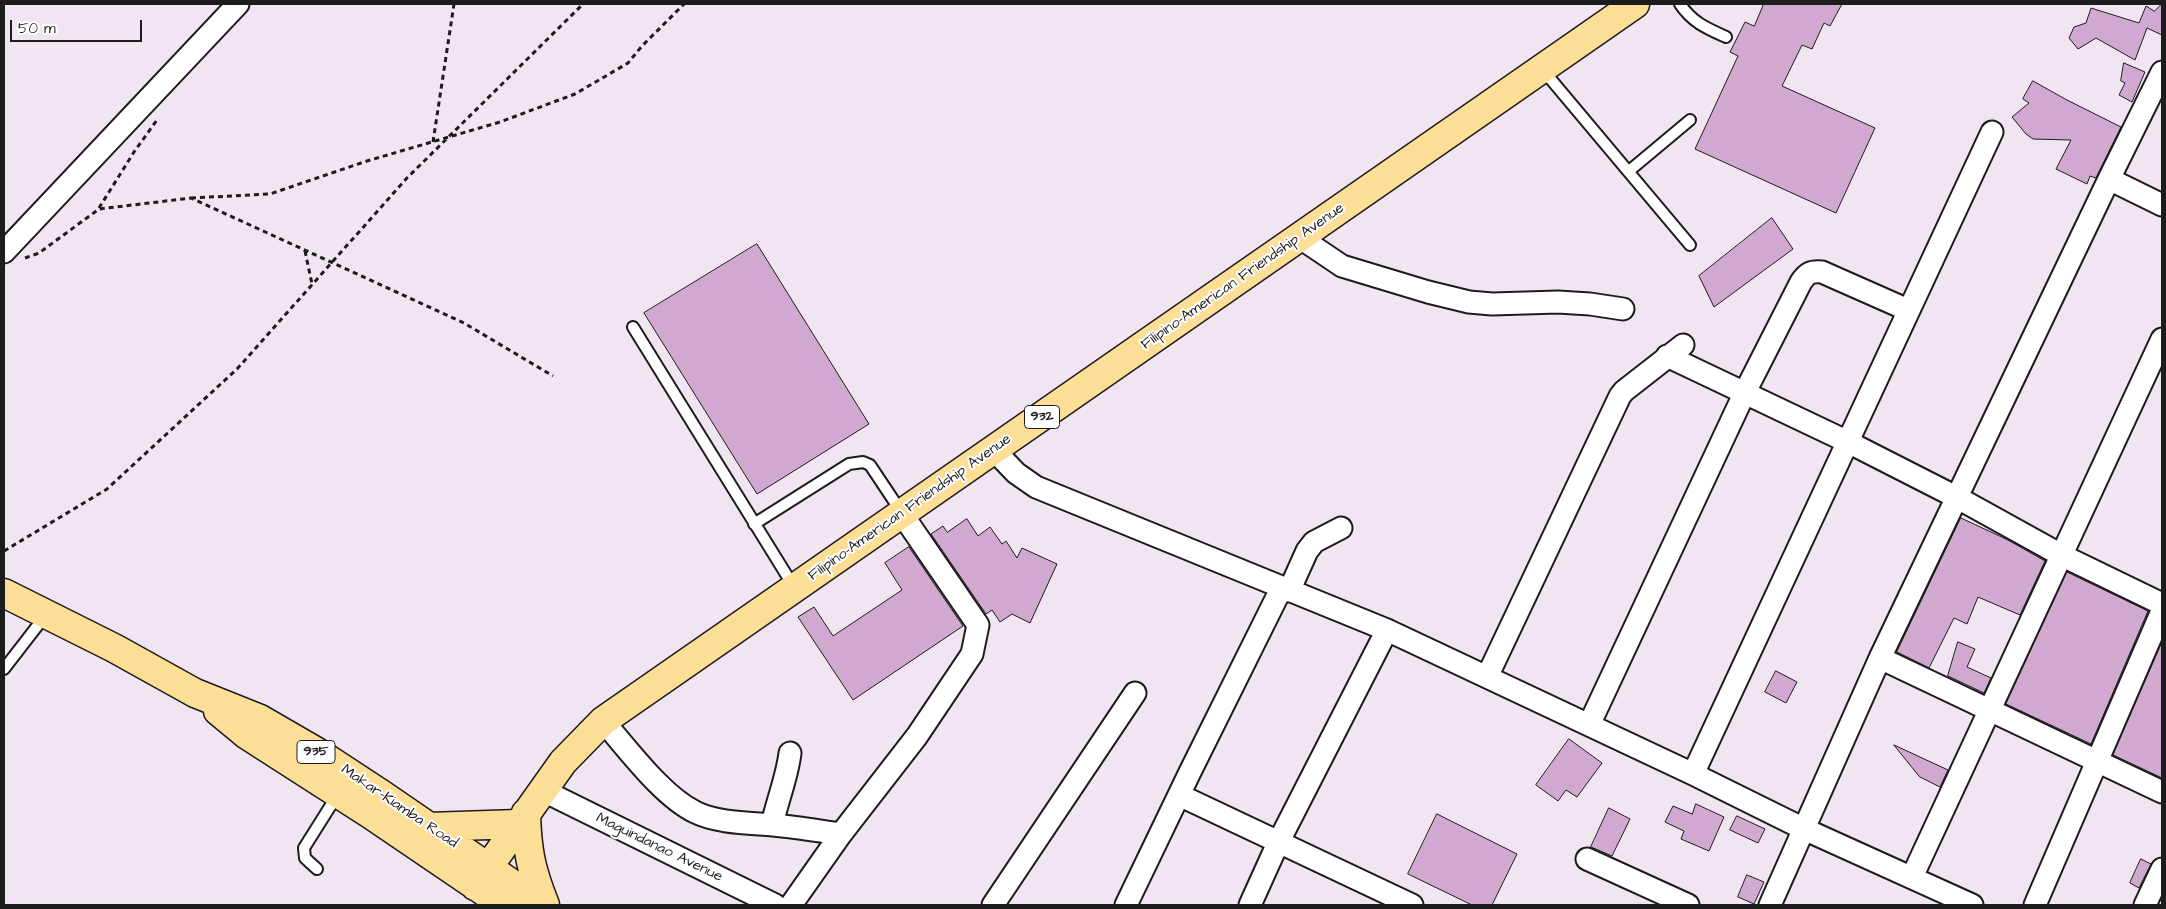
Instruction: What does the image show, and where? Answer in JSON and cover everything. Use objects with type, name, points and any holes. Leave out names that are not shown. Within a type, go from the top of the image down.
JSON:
[{"type":"main road","name":"Filipino-American Friendship Avenue","points":[[482,877],[542,790],[582,742],[603,722],[1540,68],[1635,4]]},
{"type":"main road","name":"Makar-Kiamba Road","points":[[8,599],[114,648],[195,693],[260,719],[317,752],[428,827],[482,877],[504,905]]},
{"type":"main road","name":"Makar-Kiamba Road","points":[[195,693],[248,735],[338,793],[482,877],[544,905]]},
{"type":"main road","points":[[428,827],[522,819],[533,877],[544,905]]},
{"type":"street","points":[[12,256],[238,4]]},
{"type":"street","points":[[1770,905],[1880,658],[2162,72]]},
{"type":"street","points":[[1693,774],[1992,132]]},
{"type":"street","points":[[2109,179],[2162,205]]},
{"type":"street","points":[[1299,237],[1342,266],[1387,281],[1461,300],[1492,304],[1558,302],[1623,309]]},
{"type":"street","points":[[1589,725],[1745,392],[1806,275],[1813,271],[1835,277],[1908,310]]},
{"type":"street","points":[[1912,877],[2162,339]]},
{"type":"street","points":[[1487,677],[1620,396],[1675,350],[1745,392],[1848,442],[1958,498],[2061,555],[2162,604]]},
{"type":"street","points":[[994,450],[1016,473],[1036,487],[1387,630],[1693,774],[1804,829],[1972,905]]},
{"type":"street","points":[[791,905],[841,834],[917,736],[972,654],[977,638],[978,625],[902,514]]},
{"type":"street","points":[[1126,905],[1179,795],[1306,551],[1314,542],[1341,528]]},
{"type":"street","points":[[2035,905],[2162,612]]},
{"type":"street","points":[[1250,905],[1278,843],[1387,630]]},
{"type":"street","points":[[1880,658],[2162,792]]},
{"type":"street","points":[[993,905],[1135,693]]},
{"type":"street","points":[[603,722],[678,802],[696,813],[744,825],[772,825],[841,834]]},
{"type":"street","points":[[772,825],[776,805],[784,784],[790,753]]},
{"type":"street","name":"Maguindanao Avenue","points":[[542,790],[775,905]]},
{"type":"street","points":[[1179,795],[1278,843],[1376,897],[1412,905]]},
{"type":"street","points":[[1587,859],[1688,905]]},
{"type":"street","points":[[2145,905],[2162,869]]},
{"type":"lane","points":[[1680,4],[1692,19],[1701,26],[1726,37]]},
{"type":"lane","points":[[1540,68],[1690,245]]},
{"type":"lane","points":[[1629,171],[1690,120]]},
{"type":"lane","points":[[633,327],[794,588]]},
{"type":"lane","points":[[754,524],[856,462],[870,465],[902,514]]},
{"type":"lane","points":[[4,669],[46,615]]},
{"type":"lane","points":[[317,869],[306,858],[304,848],[338,793]]},
{"type":"path","points":[[433,142],[454,4]]},
{"type":"path","points":[[4,551],[107,489],[237,369],[407,178],[583,4]]},
{"type":"path","points":[[12,256],[39,253],[99,209],[191,198],[270,194],[500,122],[575,94],[628,63],[642,46],[684,4]]},
{"type":"path","points":[[191,198],[464,324],[553,376]]},
{"type":"path","points":[[305,250],[312,284]]},
{"type":"building","points":[[1764,4],[1842,4],[1830,26],[1824,23],[1812,49],[1802,45],[1782,86],[1875,128],[1836,213],[1695,149],[1738,56],[1730,52],[1745,22],[1754,26]]},
{"type":"building","points":[[2162,4],[2162,35],[2147,28],[2135,60],[2096,38],[2078,49],[2069,38],[2074,27],[2086,23],[2091,8],[2139,23],[2146,6],[2154,11]]},
{"type":"building","points":[[2124,63],[2145,72],[2132,102],[2119,95],[2125,83],[2121,81]]},
{"type":"building","points":[[2033,81],[2121,127],[2096,178],[2090,176],[2087,184],[2056,169],[2071,140],[2033,139],[2026,134],[2012,117],[2029,103],[2023,99]]},
{"type":"building","points":[[1772,218],[1793,249],[1714,307],[1699,276]]},
{"type":"building","points":[[757,244],[869,424],[757,494],[644,313]]},
{"type":"building","points":[[1961,518],[2008,540],[2045,561],[2020,615],[1978,597],[1967,624],[1954,618],[1929,668],[1897,652]]},
{"type":"building","points":[[967,519],[978,536],[990,527],[1002,544],[1006,541],[1017,558],[1022,548],[1057,564],[1030,623],[1012,614],[1000,622],[992,610],[986,614],[931,534],[943,526],[947,532]]},
{"type":"building","points":[[909,547],[963,626],[853,700],[798,617],[814,607],[833,636],[902,590],[885,563]]},
{"type":"building","points":[[2067,572],[2148,611],[2091,744],[2006,704]]},
{"type":"building","points":[[1958,642],[1975,649],[1967,667],[1991,678],[1984,693],[1948,676]]},
{"type":"building","points":[[2162,642],[2162,778],[2113,755]]},
{"type":"building","points":[[1776,671],[1797,682],[1786,703],[1765,692]]},
{"type":"building","points":[[1569,739],[1602,763],[1577,797],[1566,790],[1558,801],[1536,785]]},
{"type":"building","points":[[1894,745],[1948,770],[1940,787],[1920,777]]},
{"type":"building","points":[[1696,804],[1724,817],[1709,851],[1681,839],[1684,831],[1665,822],[1673,806],[1692,814]]},
{"type":"building","points":[[1609,808],[1630,819],[1612,856],[1591,847]]},
{"type":"building","points":[[1437,814],[1517,854],[1492,905],[1472,905],[1408,874]]},
{"type":"building","points":[[1737,816],[1765,829],[1758,843],[1730,830]]},
{"type":"building","points":[[2141,859],[2151,864],[2139,888],[2130,883]]},
{"type":"building","points":[[1747,875],[1764,882],[1754,904],[1738,897]]}]
